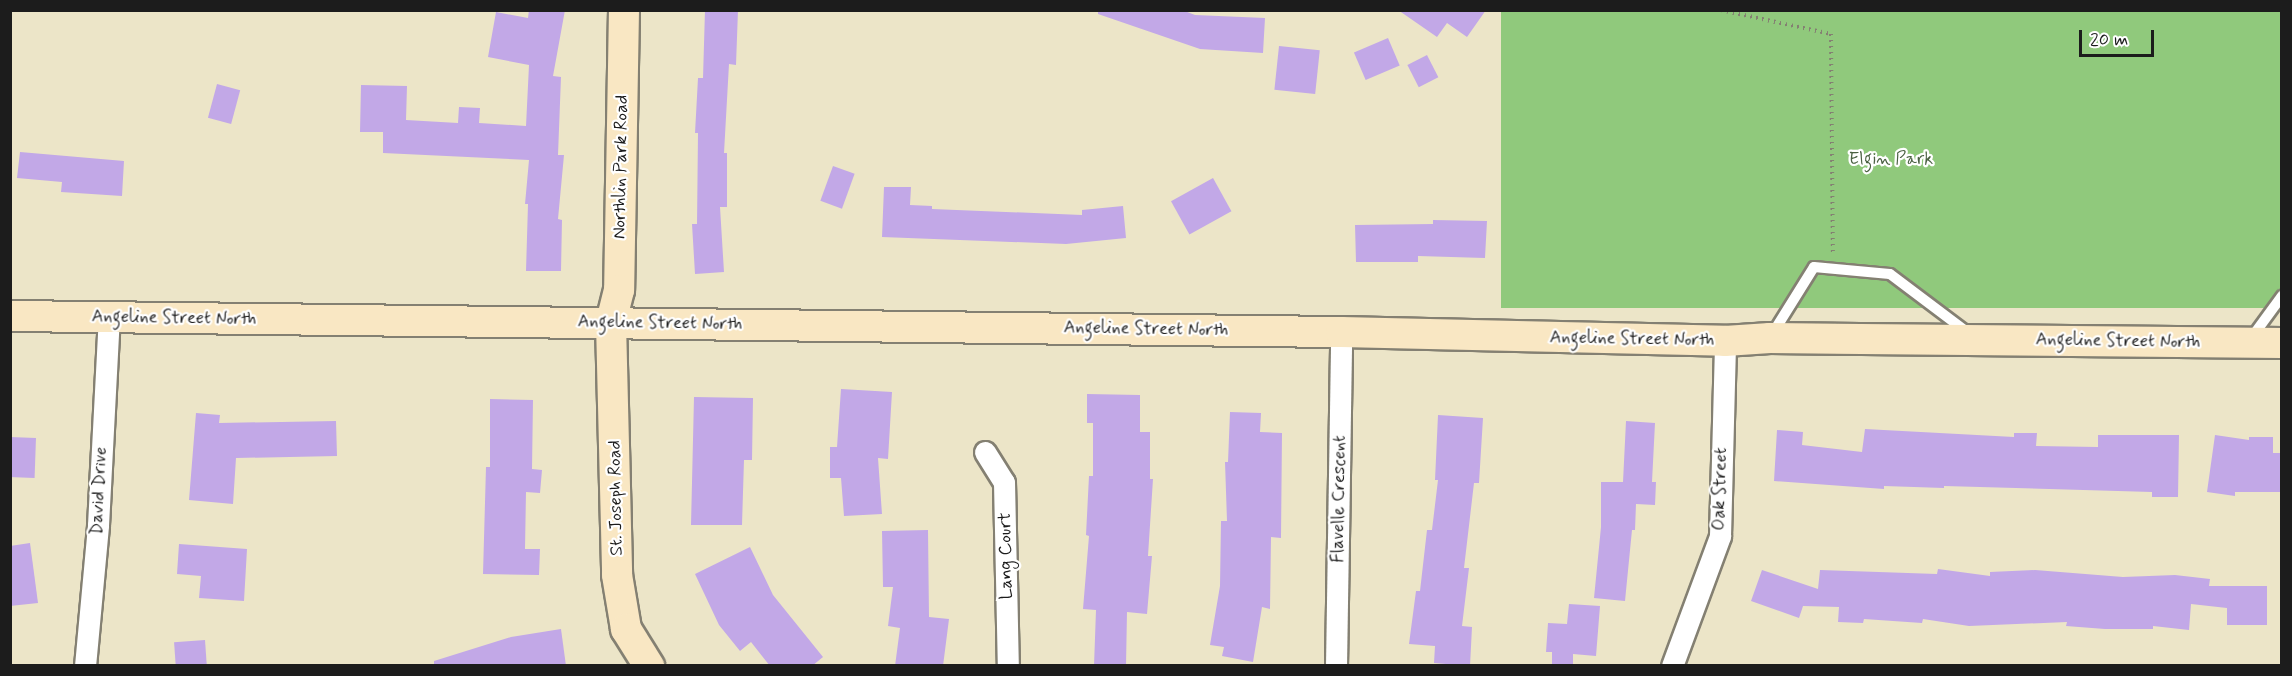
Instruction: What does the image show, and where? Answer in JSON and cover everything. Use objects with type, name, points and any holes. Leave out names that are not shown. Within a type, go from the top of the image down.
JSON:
[{"type":"main road","name":"Northlin Park Road","points":[[611,323],[619,290],[624,10]]},
{"type":"main road","name":"Angeline Street North","points":[[10,316],[1341,332],[1725,341],[1770,338],[2282,343]]},
{"type":"main road","name":"St. Joseph Road","points":[[611,323],[617,575],[626,629],[649,666]]},
{"type":"street","name":"David Drive","points":[[85,666],[98,525],[109,317]]},
{"type":"street","name":"Flavelle Crescent","points":[[1336,666],[1341,332]]},
{"type":"street","name":"Oak Street","points":[[1672,666],[1720,536],[1725,341]]},
{"type":"street","name":"Lang Court","points":[[985,452],[1004,482],[1008,666]]},
{"type":"lane","points":[[1770,338],[1814,267],[1890,274],[1977,339]]},
{"type":"lane","points":[[2248,342],[2282,296]]},
{"type":"path","points":[[1721,10],[1831,34],[1833,269]]},
{"type":"green space","name":"Elgin Park","points":[[1501,11],[2281,11],[2281,308],[1501,308]]},
{"type":"building","points":[[529,10],[565,10],[553,76],[561,77],[558,155],[564,155],[558,219],[562,220],[561,271],[526,271],[528,204],[525,204],[529,160],[383,153],[383,132],[360,132],[361,85],[407,86],[406,120],[458,123],[459,107],[480,108],[479,123],[526,126],[529,65],[488,57],[496,12],[528,18]]},
{"type":"building","points":[[705,10],[738,10],[736,65],[729,64],[724,153],[727,153],[727,207],[720,207],[724,272],[695,274],[692,224],[697,224],[698,133],[695,133],[698,78],[703,78]]},
{"type":"building","points":[[1098,10],[1182,10],[1195,15],[1265,18],[1263,53],[1200,49],[1098,14]]},
{"type":"building","points":[[1398,10],[1486,10],[1467,37],[1447,23],[1437,37]]},
{"type":"building","points":[[1388,38],[1400,66],[1366,80],[1354,52]]},
{"type":"building","points":[[1279,46],[1320,50],[1315,94],[1274,90]]},
{"type":"building","points":[[1427,55],[1438,77],[1419,87],[1407,65]]},
{"type":"building","points":[[217,84],[240,90],[231,124],[208,118]]},
{"type":"building","points":[[20,152],[124,161],[122,196],[61,192],[62,182],[17,178]]},
{"type":"building","points":[[833,166],[855,174],[842,209],[820,201]]},
{"type":"building","points":[[1213,178],[1231,211],[1189,235],[1171,201]]},
{"type":"building","points":[[884,187],[911,187],[910,205],[932,206],[932,209],[1082,215],[1082,210],[1123,206],[1126,238],[1066,244],[882,237]]},
{"type":"building","points":[[1433,220],[1487,221],[1485,258],[1418,256],[1418,262],[1356,262],[1355,225],[1433,224]]},
{"type":"building","points":[[841,389],[892,392],[888,459],[878,458],[882,514],[844,516],[841,478],[830,478],[830,447],[837,447]]},
{"type":"building","points":[[1087,394],[1140,395],[1140,432],[1150,432],[1150,479],[1153,479],[1148,556],[1152,556],[1147,614],[1127,612],[1126,666],[1094,666],[1096,610],[1083,609],[1089,536],[1086,535],[1089,476],[1093,476],[1093,423],[1087,423]]},
{"type":"building","points":[[694,397],[753,398],[752,460],[744,460],[742,525],[691,525]]},
{"type":"building","points":[[490,399],[533,400],[532,469],[542,470],[540,493],[526,492],[525,549],[540,549],[539,575],[483,574],[486,467],[490,467]]},
{"type":"building","points":[[1230,412],[1261,413],[1260,432],[1282,433],[1281,538],[1271,537],[1270,609],[1262,607],[1253,662],[1222,656],[1224,647],[1210,645],[1220,586],[1221,521],[1227,521],[1225,462],[1228,462]]},
{"type":"building","points":[[196,413],[220,415],[219,423],[336,421],[337,456],[236,458],[233,504],[189,500]]},
{"type":"building","points":[[1438,415],[1483,418],[1479,483],[1474,483],[1464,568],[1469,568],[1462,626],[1472,627],[1470,666],[1434,663],[1435,646],[1409,644],[1416,591],[1420,591],[1427,530],[1432,530],[1438,480],[1435,480]]},
{"type":"building","points":[[1626,421],[1655,423],[1652,482],[1656,482],[1655,505],[1636,504],[1635,530],[1632,530],[1625,601],[1594,598],[1601,527],[1601,482],[1623,482]]},
{"type":"building","points":[[1865,429],[2014,437],[2014,433],[2037,433],[2036,446],[2098,447],[2098,435],[2179,435],[2178,497],[2152,497],[2152,492],[1944,486],[1944,488],[1884,486],[1884,489],[1774,481],[1777,430],[1803,432],[1802,445],[1862,452]]},
{"type":"building","points":[[2215,435],[2249,440],[2249,437],[2273,437],[2273,453],[2282,453],[2282,492],[2235,492],[2235,496],[2207,492]]},
{"type":"building","points":[[10,437],[36,438],[35,478],[10,477]]},
{"type":"building","points":[[928,530],[929,617],[949,619],[943,666],[895,666],[900,628],[888,626],[893,587],[883,587],[882,531]]},
{"type":"building","points":[[30,543],[38,603],[10,606],[10,546]]},
{"type":"building","points":[[179,544],[247,549],[244,601],[199,598],[201,576],[177,574]]},
{"type":"building","points":[[750,547],[773,595],[823,657],[812,666],[770,666],[751,642],[740,651],[719,625],[695,574]]},
{"type":"building","points":[[1938,569],[1990,576],[1990,572],[2035,570],[2123,577],[2175,575],[2210,579],[2209,586],[2267,586],[2267,625],[2227,625],[2227,608],[2191,604],[2189,630],[2153,626],[2153,629],[2105,629],[2066,626],[2067,622],[1969,626],[1923,619],[1922,623],[1864,619],[1863,623],[1838,622],[1839,607],[1803,606],[1799,618],[1751,601],[1762,570],[1818,589],[1820,570],[1937,574]]},
{"type":"building","points":[[1569,604],[1600,606],[1596,656],[1573,654],[1573,666],[1552,666],[1552,652],[1546,652],[1548,623],[1567,624]]},
{"type":"building","points":[[561,629],[566,666],[434,666],[434,661],[511,637]]},
{"type":"building","points":[[205,640],[207,666],[176,666],[174,642]]}]
